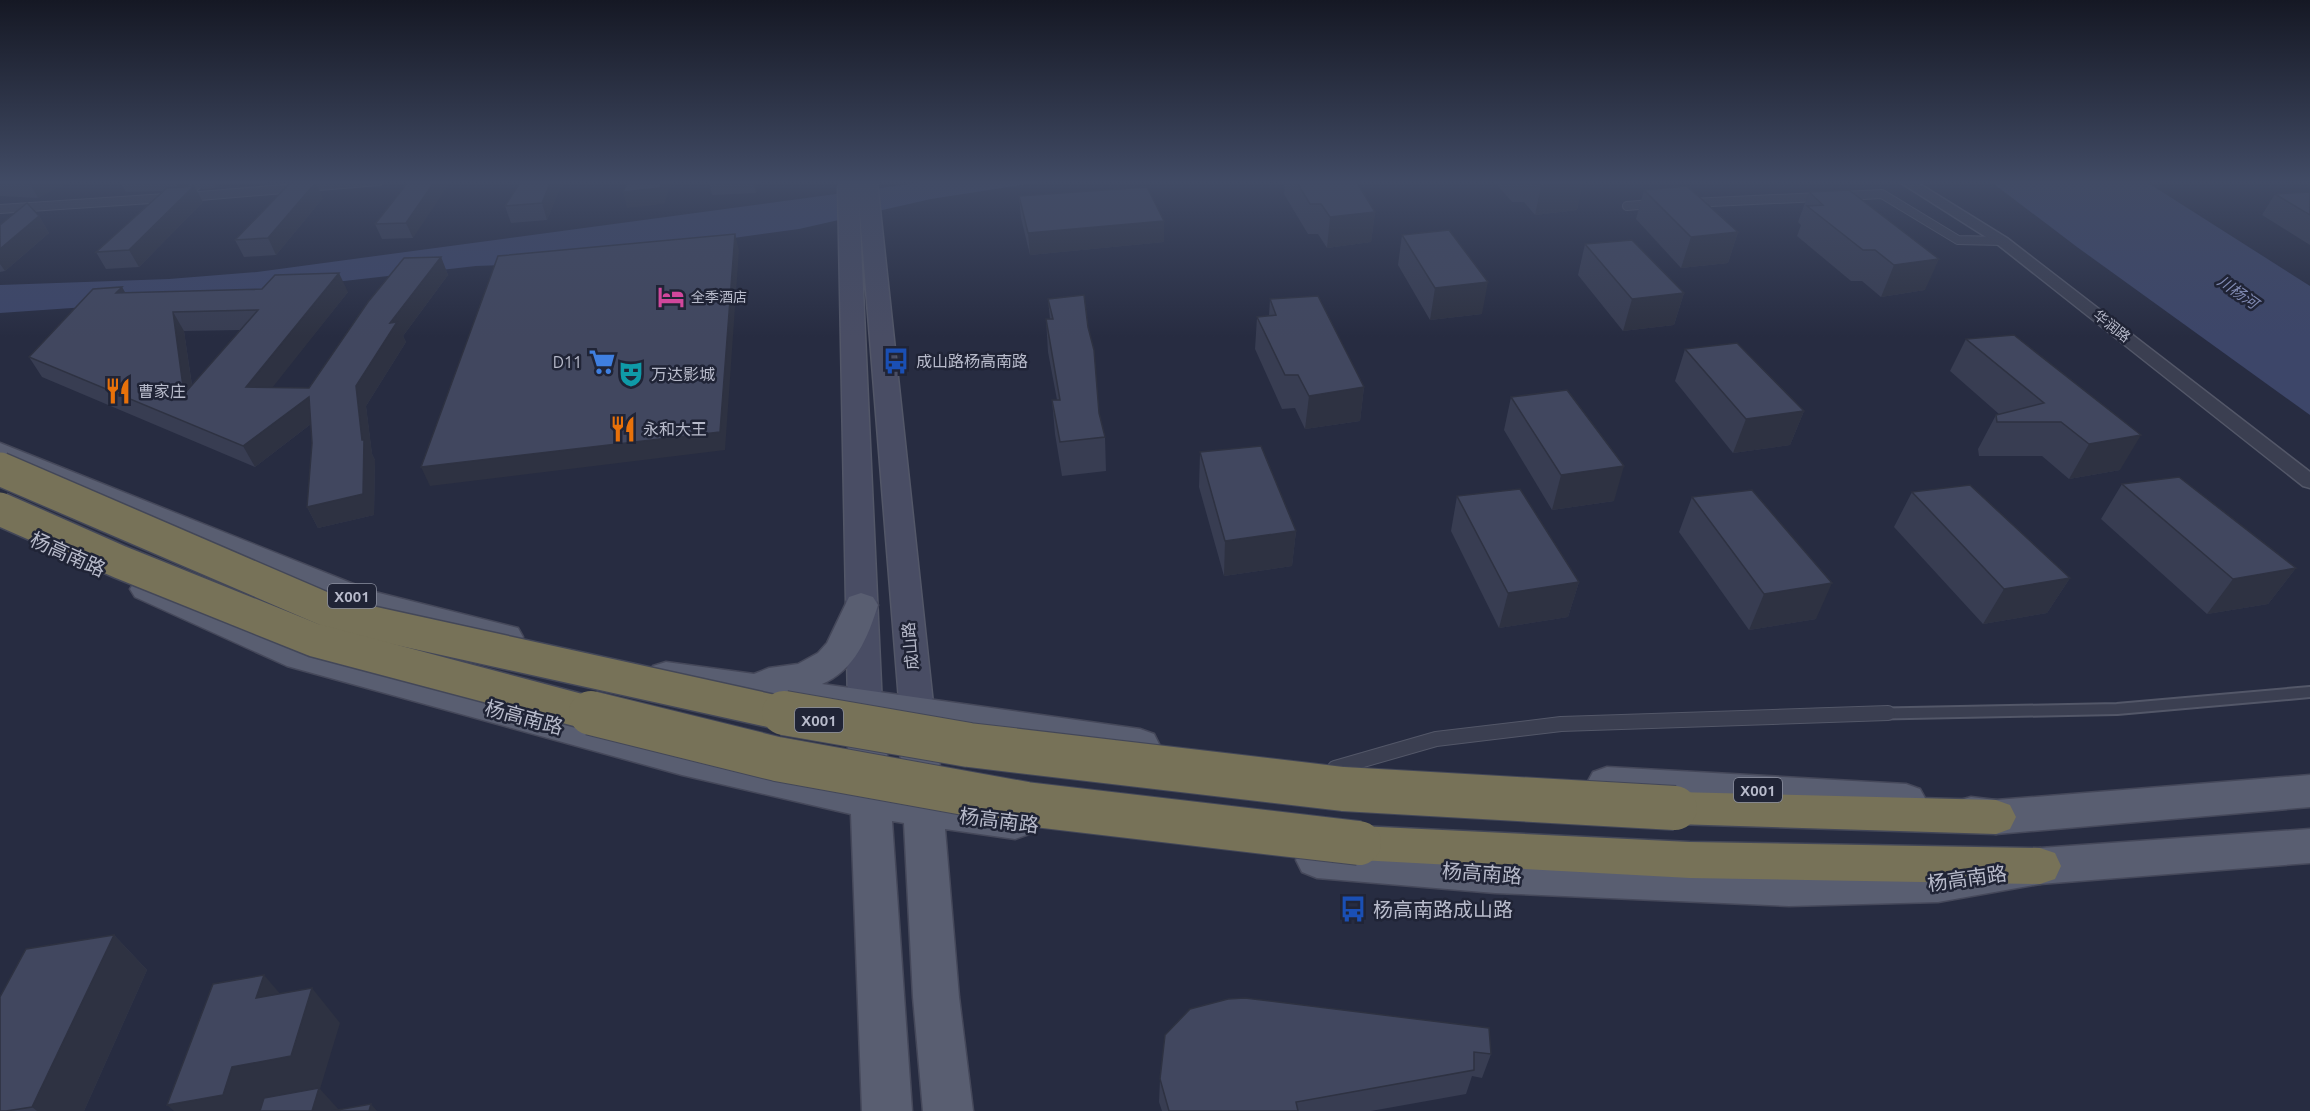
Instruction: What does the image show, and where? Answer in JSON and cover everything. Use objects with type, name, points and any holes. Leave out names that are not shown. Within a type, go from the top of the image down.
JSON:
[{"type":"highway","name":"X001","points":[[0,469],[341,616],[791,715],[969,745],[1343,789],[1675,808],[1996,817]]},
{"type":"highway","name":"杨高南路","points":[[0,509],[130,566],[314,640],[592,714],[777,759],[1026,804],[1359,843],[1690,860],[2040,866]]},
{"type":"main road","name":"成山路","points":[[860,233],[861,605],[869,802],[887,1111]]},
{"type":"main road","name":"成山路","points":[[861,233],[916,713],[948,1111]]},
{"type":"main road","name":"X001","points":[[0,452],[361,600],[659,674],[722,682]]},
{"type":"main road","name":"杨高南路","points":[[0,524],[300,657],[682,760],[869,802],[922,810],[1337,862],[1495,875],[1789,888],[1938,884],[2040,866],[2310,846]]},
{"type":"main road","points":[[722,682],[804,678],[830,666],[852,635],[861,605]]},
{"type":"main road","points":[[722,682],[916,713]]},
{"type":"main road","name":"X001","points":[[916,713],[1335,768],[1903,799],[1996,817],[2292,793]]},
{"type":"street","name":"华润路","points":[[1989,233],[2310,482]]},
{"type":"lane","points":[[1946,233],[1958,240],[2002,241]]},
{"type":"lane","points":[[1335,768],[1436,739],[1561,724],[1751,716],[2118,709],[2310,692]]},
{"type":"water","points":[[547,233],[771,233],[553,263],[476,266],[158,302],[0,313],[0,285],[169,279],[257,272]]},
{"type":"water","name":"川杨河","points":[[2058,233],[2226,233],[2310,286],[2310,415]]},
{"type":"building","points":[[0,233],[19,233],[0,249]]},
{"type":"building","points":[[117,233],[146,233],[129,250],[96,252]]},
{"type":"building","points":[[242,233],[272,233],[268,238],[235,240]]},
{"type":"building","points":[[1451,233],[1488,282],[1435,288],[1402,235]]},
{"type":"building","points":[[1687,233],[1730,233],[1691,237]]},
{"type":"building","points":[[1841,233],[1905,233],[1939,259],[1894,265],[1875,250],[1863,250]]},
{"type":"building","name":"D11","points":[[735,234],[720,432],[421,467],[498,256]]},
{"type":"building","points":[[1632,240],[1684,293],[1632,299],[1585,244]]},
{"type":"building","points":[[441,257],[390,323],[397,322],[356,386],[362,440],[364,440],[363,494],[307,507],[312,443],[309,397],[243,446],[29,357],[93,289],[122,287],[116,293],[262,289],[275,275],[339,273],[246,387],[309,388],[368,302],[404,258]],"holes":[[[258,310],[184,394],[173,312]]]},
{"type":"building","points":[[1084,295],[1094,350],[1099,413],[1105,437],[1060,442],[1052,400],[1060,400],[1046,319],[1053,319],[1048,299]]},
{"type":"building","points":[[1318,296],[1364,387],[1309,396],[1298,375],[1285,375],[1257,317],[1276,315],[1270,299]]},
{"type":"building","points":[[2014,335],[2141,435],[2089,444],[2061,422],[1997,422],[1996,415],[2044,403],[1966,339]]},
{"type":"building","points":[[1737,343],[1804,411],[1746,419],[1685,349]]},
{"type":"building","points":[[1567,390],[1624,466],[1561,475],[1511,397]]},
{"type":"building","points":[[1261,446],[1296,531],[1225,541],[1200,452]]},
{"type":"building","points":[[2179,477],[2296,568],[2233,579],[2122,484]]},
{"type":"building","points":[[1970,485],[2070,578],[2004,589],[1912,492]]},
{"type":"building","points":[[1520,489],[1579,582],[1508,593],[1457,496]]},
{"type":"building","points":[[1752,490],[1832,583],[1764,594],[1692,497]]},
{"type":"building","points":[[114,935],[32,1107],[0,1111],[0,997],[26,949]]},
{"type":"building","points":[[264,975],[256,998],[312,988],[291,1056],[232,1067],[223,1095],[167,1105],[213,984]]},
{"type":"building","points":[[1245,998],[1489,1028],[1491,1054],[1474,1052],[1474,1070],[1296,1102],[1298,1111],[1169,1111],[1160,1079],[1165,1035],[1190,1009],[1228,999]]},
{"type":"building","points":[[319,1088],[312,1111],[260,1111],[264,1098]]},
{"type":"building","points":[[371,1104],[369,1111],[332,1111]]},
{"type":"place","name":"全季酒店","points":[[671,297]]},
{"type":"place","name":"成山路杨高南路","points":[[896,361]]},
{"type":"place","name":"D11","points":[[602,362]]},
{"type":"place","name":"万达影城","points":[[631,374]]},
{"type":"place","name":"曹家庄","points":[[118,391]]},
{"type":"place","name":"永和大王","points":[[623,429]]},
{"type":"place","name":"杨高南路成山路","points":[[1353,909]]}]
